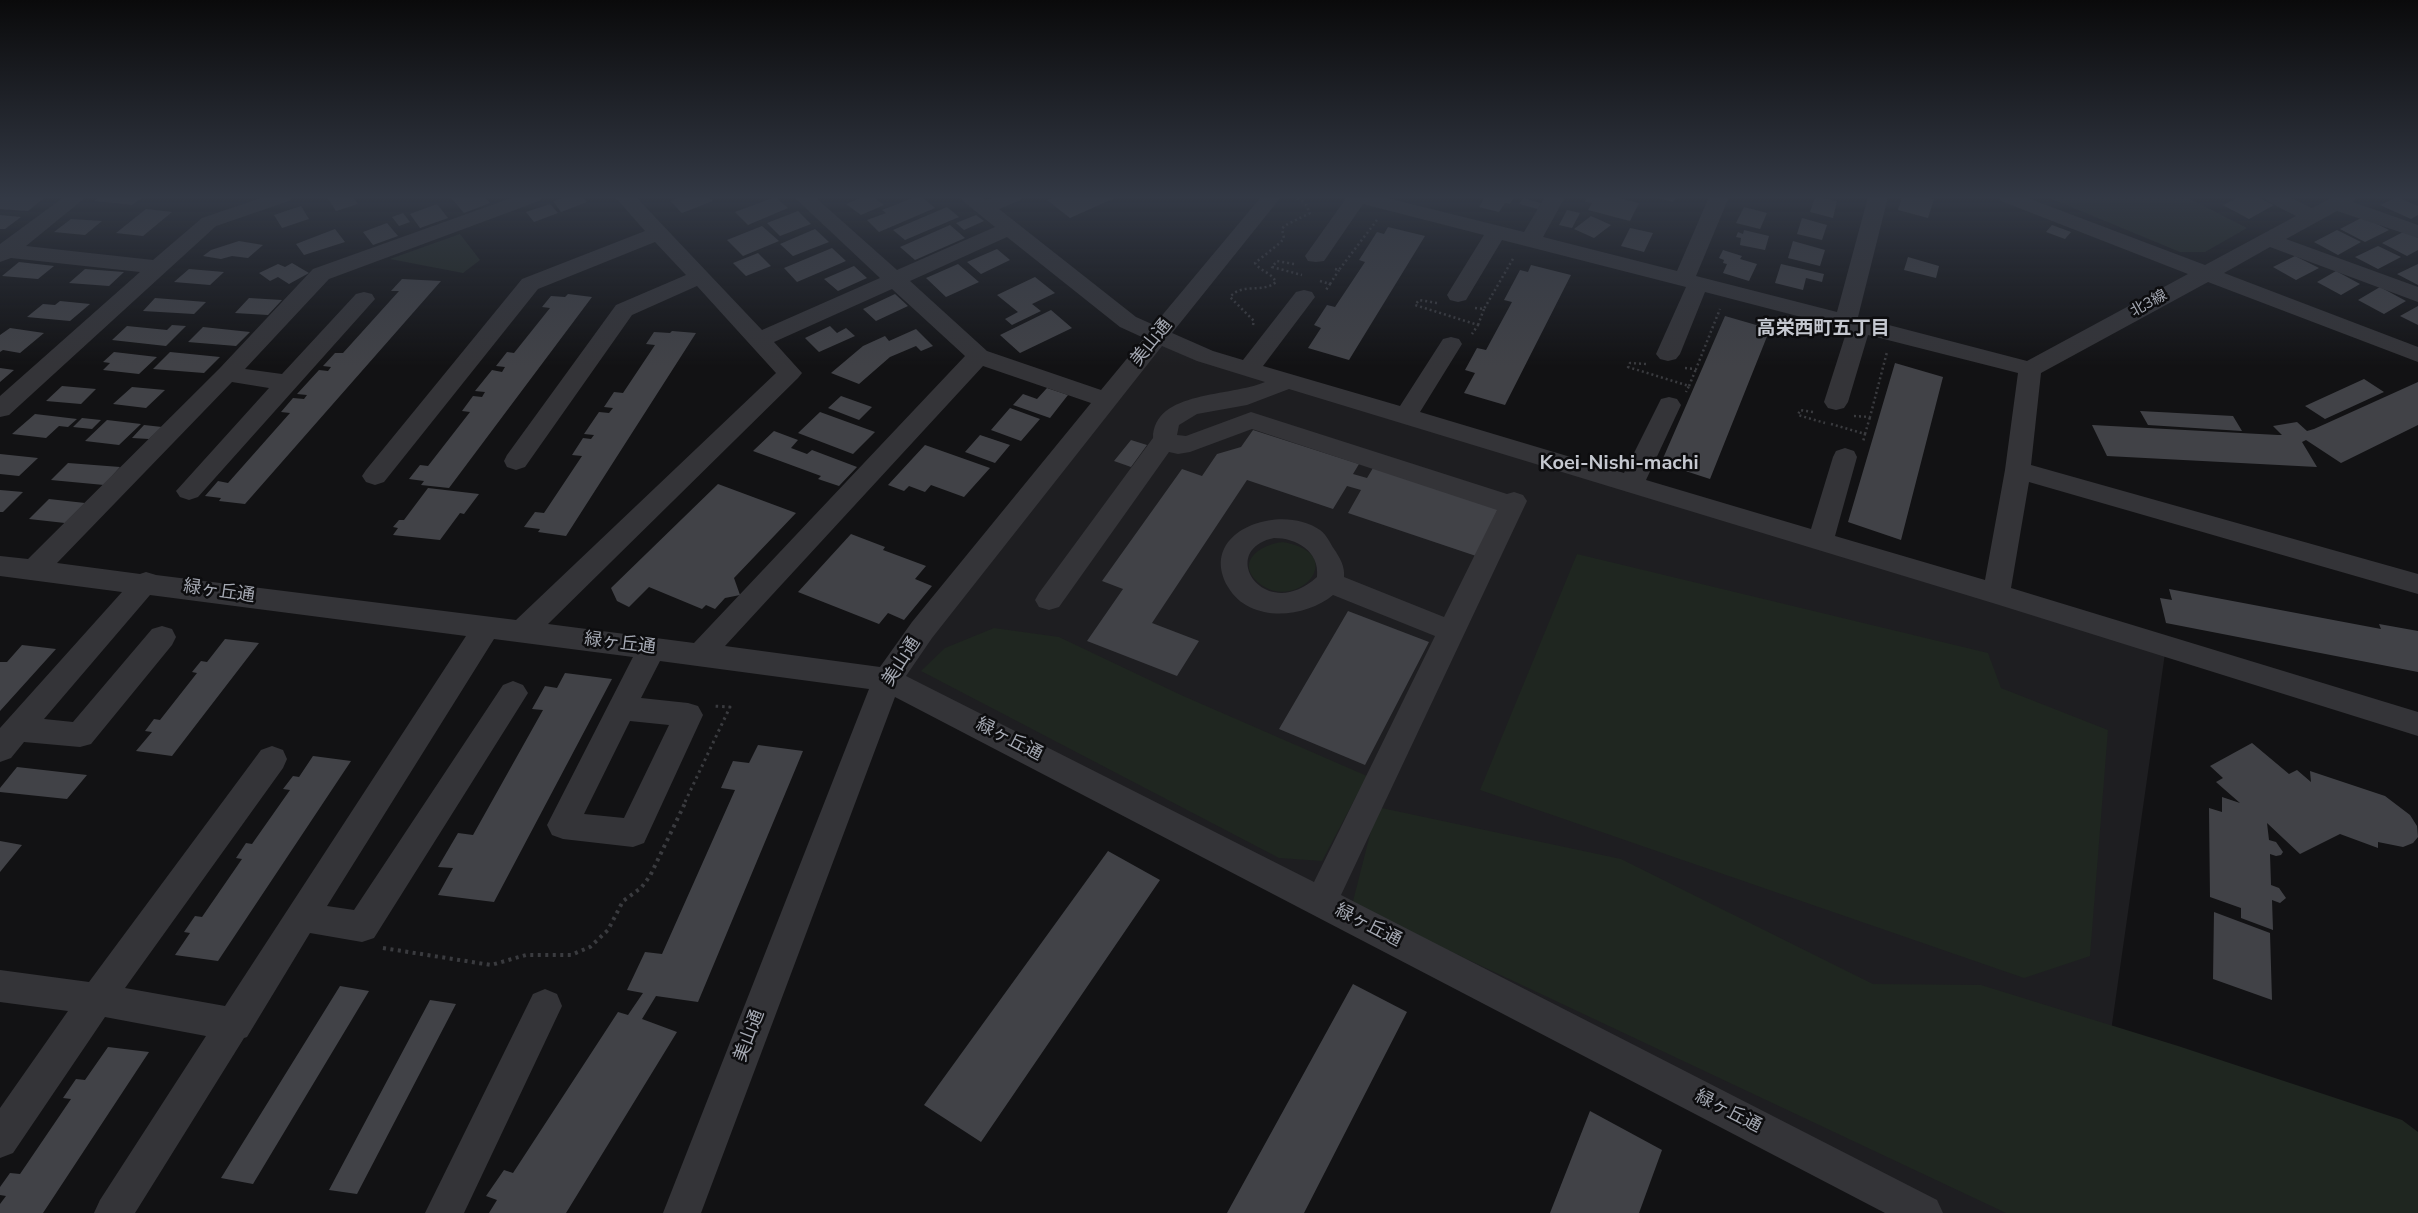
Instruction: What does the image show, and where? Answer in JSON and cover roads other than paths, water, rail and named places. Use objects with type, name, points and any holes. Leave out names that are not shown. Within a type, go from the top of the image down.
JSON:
[{"type":"street","points":[[18,254],[156,267]]},
{"type":"street","points":[[0,409],[172,254]]},
{"type":"street","points":[[34,570],[321,274],[376,254]]},
{"type":"street","points":[[375,476],[530,284],[607,254]]},
{"type":"street","points":[[521,633],[790,373],[678,254]]},
{"type":"street","points":[[866,254],[979,356],[1107,400]]},
{"type":"street","points":[[759,340],[953,254]]},
{"type":"street","points":[[1042,254],[1128,322],[1205,356],[1996,594],[2418,724]]},
{"type":"street","name":"美山通","points":[[682,1213],[887,680],[922,630],[1224,254]]},
{"type":"street","points":[[1462,301],[1486,254]]},
{"type":"street","points":[[1580,254],[2030,369],[2018,470],[1996,594]]},
{"type":"street","points":[[1668,354],[1700,254]]},
{"type":"street","points":[[1835,410],[1866,254]]},
{"type":"street","points":[[2156,254],[2418,355]]},
{"type":"street","name":"北3線","points":[[2030,369],[2244,254]]},
{"type":"street","points":[[2307,254],[2418,295]]},
{"type":"street","points":[[516,462],[624,310],[700,277]]},
{"type":"street","points":[[1238,365],[1304,297]]},
{"type":"street","points":[[189,491],[364,299]]},
{"type":"street","points":[[1406,416],[1459,342]]},
{"type":"street","points":[[701,654],[979,356]]},
{"type":"street","points":[[226,374],[287,383]]},
{"type":"street","points":[[1049,600],[1164,439],[1170,418],[1182,412],[1256,394],[1288,380]]},
{"type":"street","points":[[1631,485],[1669,405]]},
{"type":"street","points":[[1164,439],[1178,446],[1190,444],[1251,420],[1513,503],[1321,902]]},
{"type":"street","points":[[1820,542],[1854,450]]},
{"type":"street","points":[[2018,470],[2418,584]]},
{"type":"street","name":"緑ヶ丘通","points":[[0,566],[146,582],[887,680],[948,709],[1924,1213]]},
{"type":"street","points":[[0,750],[146,582]]},
{"type":"street","points":[[1329,582],[1451,631]]},
{"type":"street","points":[[113,1213],[304,917],[487,627]]},
{"type":"street","points":[[19,729],[80,735],[162,637]]},
{"type":"street","points":[[622,708],[688,715],[633,833],[563,824],[652,648]]},
{"type":"street","points":[[304,917],[362,927],[513,693]]},
{"type":"street","points":[[0,1140],[97,999],[272,759]]},
{"type":"street","points":[[0,986],[97,999],[235,1025]]},
{"type":"street","points":[[444,1213],[545,1006]]},
{"type":"district","name":"高栄西町五丁目","points":[[1823,329]]},
{"type":"district","name":"Koei-Nishi-machi","points":[[1619,464]]}]
